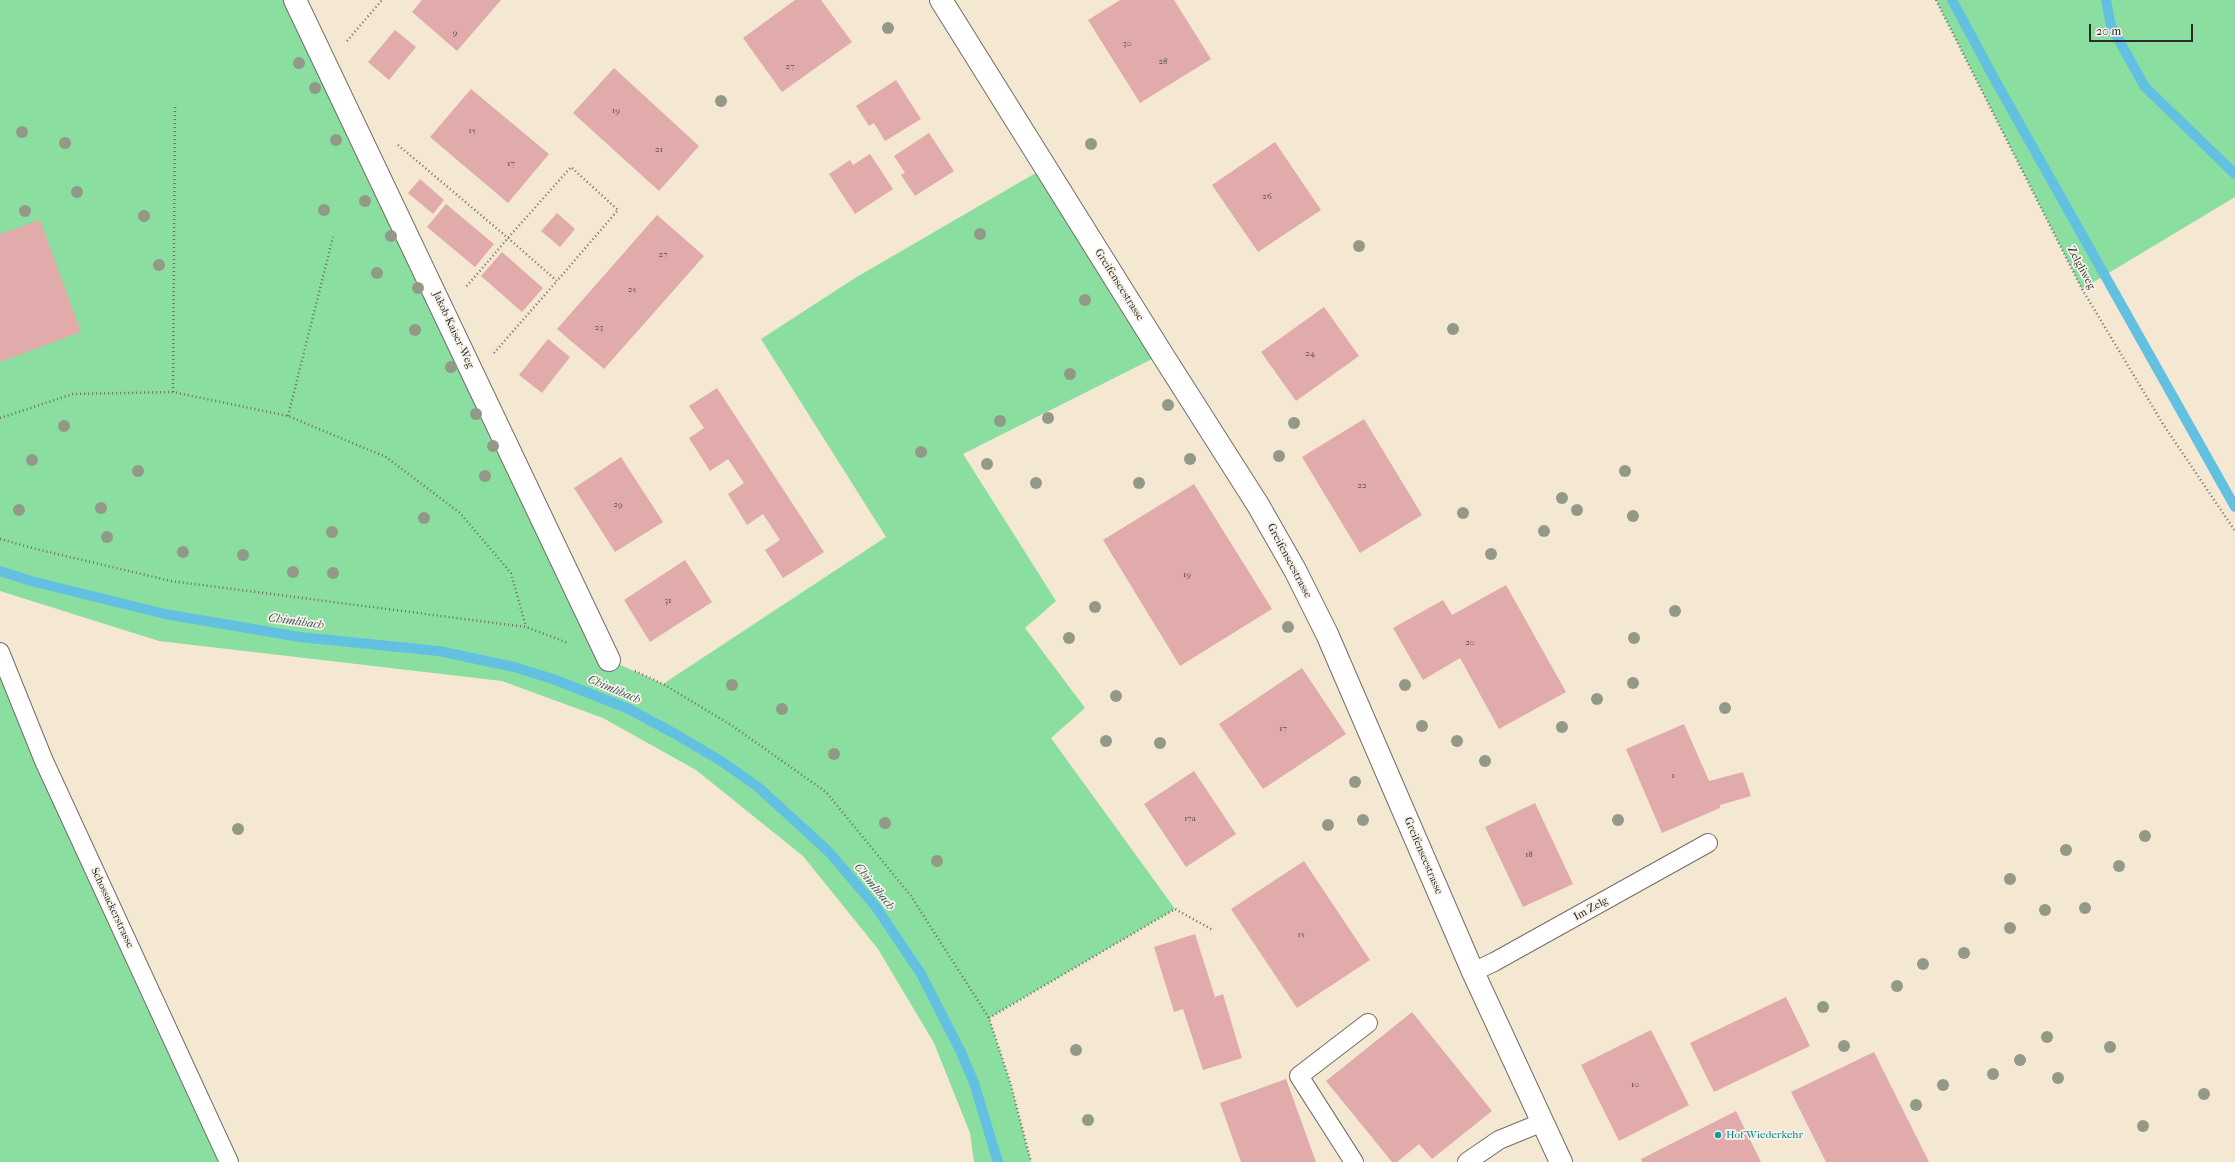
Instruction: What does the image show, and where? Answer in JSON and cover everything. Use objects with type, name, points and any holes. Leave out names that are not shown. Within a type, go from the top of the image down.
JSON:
[{"type":"street","name":"Jakob-Kaiser-Weg","points":[[295,0],[609,660]]},
{"type":"street","name":"Greifenseestrasse","points":[[941,0],[1258,505],[1296,570],[1327,634],[1473,972],[1561,1162]]},
{"type":"lane","name":"Schossackerstrasse","points":[[0,652],[44,761],[229,1162]]},
{"type":"lane","name":"Im Zelg","points":[[1473,972],[1494,962],[1708,843]]},
{"type":"lane","points":[[1354,1162],[1298,1076],[1368,1023]]},
{"type":"lane","points":[[1467,1162],[1499,1140],[1543,1122]]},
{"type":"path","points":[[326,65],[382,0]]},
{"type":"path","name":"Zelgliweg","points":[[1936,0],[2082,289],[2163,424],[2235,532]]},
{"type":"path","points":[[173,392],[176,105]]},
{"type":"path","points":[[395,142],[557,281]]},
{"type":"path","points":[[444,311],[571,167],[618,210],[474,376]]},
{"type":"path","points":[[288,416],[333,237]]},
{"type":"path","points":[[0,418],[73,394],[173,392],[288,416],[386,457],[460,513],[511,573],[526,627]]},
{"type":"path","points":[[0,539],[171,581],[526,627],[609,660],[663,684],[731,725],[826,792],[911,896],[989,1018],[1011,1085],[1031,1162]]},
{"type":"path","points":[[989,1018],[1175,909],[1213,930]]},
{"type":"green space","points":[[0,0],[295,0],[609,660],[663,684],[886,537],[761,339],[855,278],[1046,167],[1162,354],[963,454],[1056,601],[1025,628],[1085,708],[1051,738],[1175,909],[989,1018],[1011,1085],[1031,1162],[974,1162],[970,1133],[934,1043],[878,949],[803,856],[696,770],[603,718],[502,681],[159,641],[0,591]]},
{"type":"green space","points":[[1936,0],[2235,0],[2235,197],[2082,289]]},
{"type":"green space","points":[[0,652],[229,1162],[0,1162]]},
{"type":"building","points":[[422,0],[501,0],[457,51],[412,12]]},
{"type":"building","points":[[795,0],[821,0],[852,42],[782,92],[743,38]]},
{"type":"building","points":[[1120,0],[1174,0],[1211,59],[1140,103],[1088,20]]},
{"type":"building","points":[[395,30],[416,47],[389,80],[368,62]]},
{"type":"building","points":[[614,68],[699,146],[659,191],[573,113]]},
{"type":"building","points":[[896,80],[921,119],[885,141],[874,123],[869,126],[856,106]]},
{"type":"building","points":[[471,89],[549,154],[508,203],[430,137]]},
{"type":"building","points":[[929,133],[954,171],[915,196],[901,175],[905,173],[894,156]]},
{"type":"building","points":[[1275,142],[1321,210],[1258,252],[1212,185]]},
{"type":"building","points":[[870,154],[893,189],[855,214],[829,174],[850,160],[853,165]]},
{"type":"building","points":[[420,179],[444,200],[433,214],[408,193]]},
{"type":"building","points":[[446,204],[494,244],[475,267],[427,227]]},
{"type":"building","points":[[557,213],[575,229],[560,247],[541,231]]},
{"type":"building","points":[[657,215],[704,256],[604,369],[557,329]]},
{"type":"building","points":[[40,220],[81,332],[0,362],[0,234]]},
{"type":"building","points":[[502,252],[543,288],[522,312],[481,276]]},
{"type":"building","points":[[1324,307],[1359,356],[1296,401],[1261,352]]},
{"type":"building","points":[[548,339],[570,357],[542,393],[519,375]]},
{"type":"building","points":[[717,388],[824,552],[783,578],[765,550],[780,540],[763,514],[747,525],[728,494],[744,483],[728,459],[710,471],[689,438],[704,428],[689,406]]},
{"type":"building","points":[[1364,419],[1422,515],[1360,553],[1302,457]]},
{"type":"building","points":[[621,457],[663,522],[615,552],[574,488]]},
{"type":"building","points":[[1194,484],[1272,609],[1180,666],[1103,540]]},
{"type":"building","points":[[685,560],[712,602],[650,642],[624,600]]},
{"type":"building","points":[[1506,585],[1566,692],[1499,729],[1460,658],[1423,680],[1393,628],[1443,600],[1452,615]]},
{"type":"building","points":[[1302,668],[1346,734],[1263,789],[1219,724]]},
{"type":"building","points":[[1684,724],[1709,781],[1743,772],[1751,796],[1720,805],[1720,808],[1662,833],[1626,749]]},
{"type":"building","points":[[1194,771],[1236,834],[1186,867],[1144,804]]},
{"type":"building","points":[[1535,803],[1573,884],[1523,907],[1485,827]]},
{"type":"building","points":[[1304,861],[1370,960],[1297,1008],[1231,909]]},
{"type":"building","points":[[1195,934],[1215,997],[1223,994],[1242,1058],[1203,1070],[1183,1009],[1174,1012],[1154,947]]},
{"type":"building","points":[[1786,997],[1810,1046],[1714,1092],[1690,1043]]},
{"type":"building","points":[[1412,1012],[1492,1111],[1432,1159],[1419,1144],[1397,1162],[1392,1162],[1326,1081]]},
{"type":"building","points":[[1651,1030],[1689,1105],[1619,1141],[1581,1065]]},
{"type":"building","points":[[1874,1052],[1929,1162],[1826,1162],[1791,1092]]},
{"type":"building","points":[[1286,1079],[1316,1162],[1241,1162],[1220,1103]]},
{"type":"building","name":"Hof Wiederkehr","points":[[1736,1111],[1761,1162],[1642,1162],[1641,1159]]},
{"type":"waterway","points":[[1952,0],[1995,80],[2235,507]]},
{"type":"waterway","points":[[2106,0],[2111,26],[2145,87],[2235,174]]},
{"type":"waterway","name":"Chimlibach","points":[[0,571],[31,581],[165,614],[300,637],[439,651],[514,667],[553,679],[629,709],[721,761],[758,787],[828,851],[876,907],[921,974],[961,1052],[974,1083],[998,1162]]},
{"type":"place","name":"Hof Wiederkehr","points":[[1718,1135]]}]
